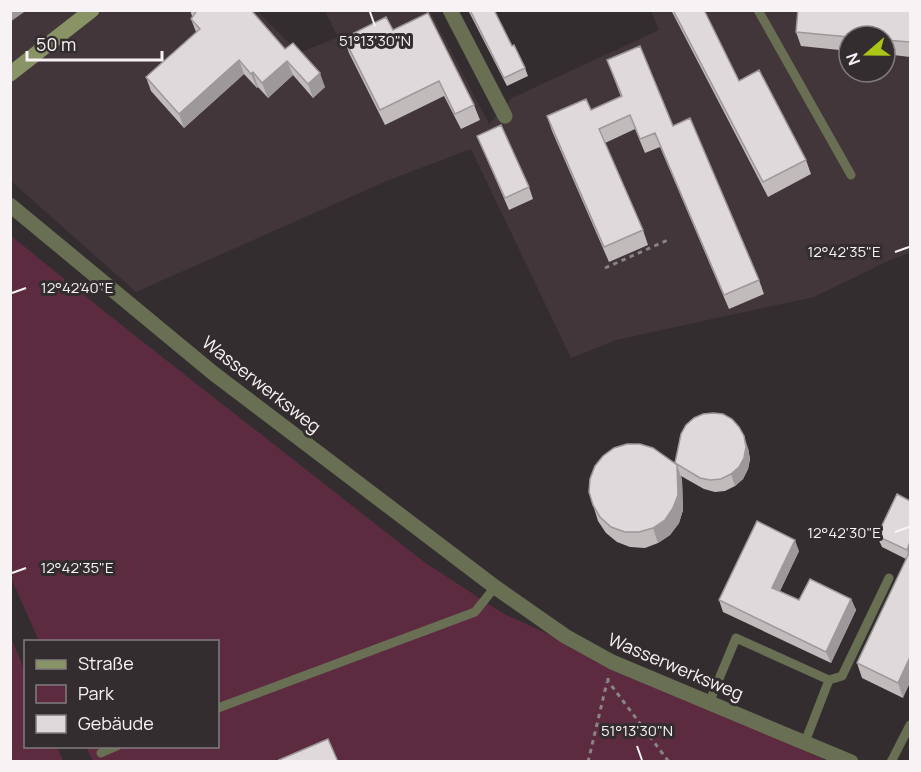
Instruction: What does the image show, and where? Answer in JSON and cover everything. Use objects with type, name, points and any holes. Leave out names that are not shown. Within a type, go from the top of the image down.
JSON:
[{"type":"main road","points":[[10,74],[92,10]]},
{"type":"street","points":[[450,10],[505,116]]},
{"type":"street","name":"Wasserwerksweg","points":[[10,206],[213,373],[495,587],[565,636],[612,662],[851,762]]},
{"type":"lane","points":[[758,10],[851,175]]},
{"type":"lane","points":[[709,703],[736,638],[829,680],[842,676],[889,578]]},
{"type":"lane","points":[[219,708],[475,612],[495,587]]},
{"type":"lane","points":[[805,742],[829,680]]},
{"type":"lane","points":[[891,762],[910,725]]},
{"type":"lane","points":[[101,753],[114,748]]},
{"type":"path","points":[[605,268],[670,239]]},
{"type":"path","points":[[588,762],[612,662]]},
{"type":"path","points":[[608,681],[669,762]]},
{"type":"shaded area","points":[[11,11],[257,11],[299,53],[338,37],[325,11],[430,11],[489,124],[512,98],[659,30],[651,11],[910,11],[910,253],[890,260],[814,297],[616,340],[571,358],[471,149],[389,180],[136,292],[11,181]]},
{"type":"green space","points":[[10,235],[424,562],[504,614],[827,761],[93,761],[86,748],[219,748],[219,640],[39,640],[11,578]]},
{"type":"green space","points":[[11,637],[24,670],[24,748],[57,748],[63,761],[11,761]]},
{"type":"building","points":[[195,10],[251,10],[285,49],[293,43],[320,73],[308,84],[287,61],[262,83],[239,60],[179,114],[146,77],[200,29],[191,19]]},
{"type":"building","points":[[470,10],[494,10],[525,68],[504,78]]},
{"type":"building","points":[[673,10],[704,10],[739,81],[759,70],[806,160],[763,182]]},
{"type":"building","points":[[798,10],[910,10],[910,42],[897,41],[897,24],[837,24],[837,36],[796,32]]},
{"type":"building","points":[[428,13],[474,105],[455,114],[439,81],[380,110],[344,38],[386,17],[393,30]]},
{"type":"building","points":[[640,46],[673,126],[690,118],[759,280],[724,295],[655,133],[640,139],[630,115],[599,129],[643,230],[604,247],[547,116],[586,99],[591,110],[622,96],[607,60]]},
{"type":"building","points":[[501,125],[529,187],[505,198],[477,136]]},
{"type":"building","points":[[703,414],[723,414],[732,419],[744,436],[746,447],[739,467],[721,479],[710,480],[700,478],[675,463],[681,434],[686,425]]},
{"type":"building","points":[[627,444],[640,444],[653,448],[677,465],[678,495],[673,508],[665,520],[653,528],[639,532],[625,532],[611,527],[600,517],[589,492],[590,479],[595,466],[614,448]]},
{"type":"building","points":[[897,494],[910,501],[910,542],[907,550],[877,536]]},
{"type":"building","points":[[757,521],[795,540],[772,588],[799,600],[810,579],[851,599],[826,652],[719,600]]},
{"type":"building","points":[[910,551],[910,657],[898,683],[857,663]]},
{"type":"building","points":[[328,739],[338,762],[280,762],[279,760]]}]
